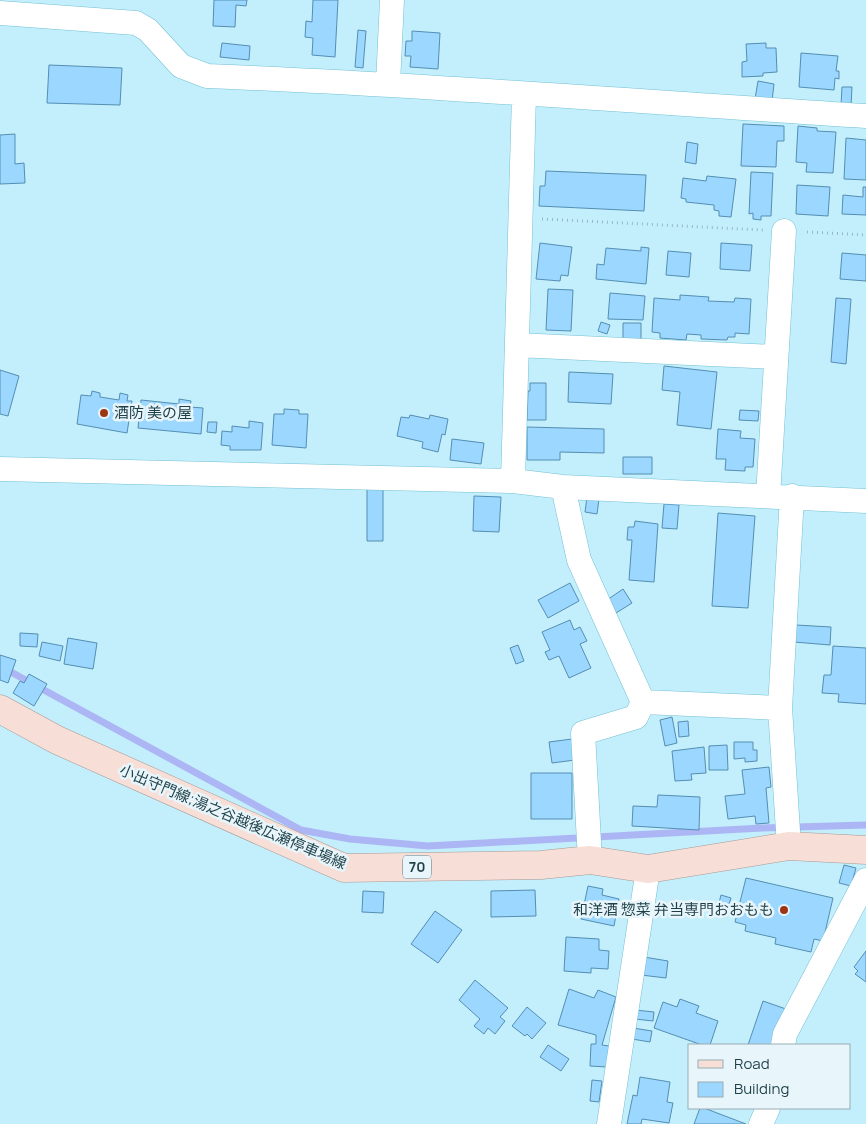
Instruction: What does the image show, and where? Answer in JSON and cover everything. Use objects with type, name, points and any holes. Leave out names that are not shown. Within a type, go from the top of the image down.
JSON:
[{"type":"main road","name":"小出守門線;湯之谷越後広瀬停車場線","points":[[0,709],[57,740],[344,868],[542,865],[590,860],[648,868],[789,846],[866,850]]},
{"type":"street","points":[[388,84],[392,0]]},
{"type":"street","points":[[0,13],[136,23],[148,30],[181,66],[207,76],[388,84],[524,95],[866,116]]},
{"type":"street","points":[[513,481],[524,95]]},
{"type":"street","points":[[768,496],[784,231]]},
{"type":"street","points":[[517,345],[776,357]]},
{"type":"street","points":[[0,469],[513,481],[562,487],[866,500]]},
{"type":"street","points":[[562,487],[579,560],[643,702],[636,717],[583,733],[590,860]]},
{"type":"street","points":[[789,846],[780,708],[792,496]]},
{"type":"street","points":[[643,702],[780,708]]},
{"type":"street","points":[[609,1124],[648,868]]},
{"type":"street","points":[[783,1044],[785,1034],[866,880]]},
{"type":"street","points":[[761,1124],[768,1109]]},
{"type":"path","points":[[521,217],[866,235]]},
{"type":"building","points":[[214,0],[247,0],[246,6],[236,5],[235,27],[213,26]]},
{"type":"building","points":[[313,0],[338,0],[335,57],[312,55],[313,38],[305,37],[306,21],[312,22]]},
{"type":"building","points":[[358,30],[366,31],[363,68],[355,67]]},
{"type":"building","points":[[412,31],[440,33],[438,69],[410,67],[411,56],[405,56],[406,41],[412,41]]},
{"type":"building","points":[[222,43],[250,46],[249,60],[220,57]]},
{"type":"building","points":[[766,43],[766,48],[776,48],[777,72],[763,73],[763,76],[742,77],[742,62],[747,61],[746,44]]},
{"type":"building","points":[[801,53],[838,56],[836,71],[839,71],[839,79],[835,78],[834,90],[799,87]]},
{"type":"building","points":[[49,65],[122,68],[120,105],[47,103]]},
{"type":"building","points":[[758,81],[774,84],[772,101],[755,99]]},
{"type":"building","points":[[842,87],[852,87],[851,106],[841,105]]},
{"type":"building","points":[[743,124],[784,126],[784,141],[777,141],[776,167],[741,166]]},
{"type":"building","points":[[798,126],[817,128],[817,131],[836,132],[833,173],[806,172],[807,163],[796,162]]},
{"type":"building","points":[[15,134],[15,164],[24,163],[25,183],[0,184],[0,135]]},
{"type":"building","points":[[846,138],[866,140],[866,180],[844,179]]},
{"type":"building","points":[[687,142],[698,144],[696,164],[685,162]]},
{"type":"building","points":[[546,171],[646,175],[644,211],[539,206],[540,186],[545,186]]},
{"type":"building","points":[[751,172],[773,173],[771,216],[761,216],[761,220],[753,219],[753,213],[749,214]]},
{"type":"building","points":[[707,176],[736,179],[731,217],[719,216],[719,211],[714,210],[714,205],[686,202],[686,199],[681,198],[683,178],[706,181]]},
{"type":"building","points":[[797,185],[830,187],[828,216],[796,214]]},
{"type":"building","points":[[863,187],[866,187],[866,215],[842,214],[843,195],[863,197]]},
{"type":"building","points":[[540,243],[572,247],[568,276],[561,275],[560,281],[536,279]]},
{"type":"building","points":[[721,243],[752,245],[750,271],[720,269]]},
{"type":"building","points":[[641,247],[649,248],[646,284],[596,279],[597,264],[604,265],[606,248],[641,251]]},
{"type":"building","points":[[668,251],[691,253],[689,277],[666,275]]},
{"type":"building","points":[[842,253],[866,255],[866,281],[840,279]]},
{"type":"building","points":[[548,289],[573,290],[571,331],[546,330]]},
{"type":"building","points":[[610,293],[645,296],[643,320],[608,319]]},
{"type":"building","points":[[680,295],[709,297],[708,301],[734,302],[735,298],[751,299],[749,334],[735,333],[735,337],[728,337],[727,340],[701,339],[701,335],[687,334],[686,340],[660,338],[660,333],[652,332],[654,298],[680,300]]},
{"type":"building","points":[[836,298],[851,299],[846,364],[831,362]]},
{"type":"building","points":[[601,322],[610,325],[607,334],[598,331]]},
{"type":"building","points":[[623,323],[641,323],[641,339],[623,339]]},
{"type":"building","points":[[664,366],[717,372],[711,429],[677,425],[680,392],[662,390]]},
{"type":"building","points":[[0,370],[19,376],[8,416],[0,414]]},
{"type":"building","points":[[569,372],[613,374],[611,404],[568,402]]},
{"type":"building","points":[[530,383],[546,383],[546,420],[527,420]]},
{"type":"building","name":"酒防 美の屋","points":[[92,391],[100,393],[100,397],[119,400],[120,393],[128,395],[127,401],[132,401],[127,433],[77,424],[81,395],[91,396]]},
{"type":"building","points":[[179,399],[191,401],[190,407],[203,408],[201,434],[138,428],[141,400],[179,404]]},
{"type":"building","points":[[284,409],[299,410],[299,414],[308,414],[306,448],[272,445],[274,414],[284,414]]},
{"type":"building","points":[[740,410],[759,411],[758,421],[739,420]]},
{"type":"building","points":[[410,415],[429,419],[430,415],[448,419],[445,435],[442,434],[438,452],[422,448],[423,442],[397,436],[401,417],[409,418]]},
{"type":"building","points":[[249,421],[263,423],[261,450],[230,450],[230,446],[221,445],[222,431],[232,432],[232,426],[249,428]]},
{"type":"building","points":[[208,422],[217,422],[216,433],[207,432]]},
{"type":"building","points":[[527,427],[604,429],[604,453],[560,452],[560,460],[527,460]]},
{"type":"building","points":[[718,429],[741,431],[740,438],[755,439],[753,467],[745,467],[745,471],[725,470],[726,459],[716,459]]},
{"type":"building","points":[[452,439],[484,443],[481,464],[450,460]]},
{"type":"building","points":[[623,457],[652,457],[652,474],[623,474]]},
{"type":"building","points":[[367,484],[383,484],[383,541],[367,541]]},
{"type":"building","points":[[474,496],[501,497],[499,532],[473,531]]},
{"type":"building","points":[[587,497],[599,499],[597,514],[585,512]]},
{"type":"building","points":[[664,504],[679,505],[677,529],[662,528]]},
{"type":"building","points":[[718,513],[755,516],[748,608],[712,606]]},
{"type":"building","points":[[635,521],[658,524],[654,582],[629,580],[632,540],[627,540],[628,527],[634,527]]},
{"type":"building","points":[[570,583],[579,601],[548,618],[538,600]]},
{"type":"building","points":[[623,589],[632,603],[616,613],[607,600]]},
{"type":"building","points":[[570,620],[574,630],[580,627],[587,641],[580,644],[591,668],[569,678],[559,656],[549,660],[545,652],[550,650],[542,632]]},
{"type":"building","points":[[796,625],[831,627],[830,645],[794,642]]},
{"type":"building","points":[[20,633],[38,634],[37,647],[20,646]]},
{"type":"building","points":[[68,638],[97,643],[93,669],[64,664]]},
{"type":"building","points":[[42,642],[63,646],[60,661],[39,656]]},
{"type":"building","points":[[518,645],[524,661],[516,664],[510,648]]},
{"type":"building","points":[[833,646],[866,648],[866,704],[838,702],[839,694],[822,693],[824,675],[831,675]]},
{"type":"building","points":[[0,655],[16,660],[8,683],[0,680]]},
{"type":"building","points":[[29,674],[47,684],[34,706],[13,693],[20,681],[24,683]]},
{"type":"building","points":[[672,717],[677,743],[665,746],[660,720]]},
{"type":"building","points":[[688,721],[689,736],[679,737],[678,722]]},
{"type":"building","points":[[572,739],[575,760],[552,763],[549,742]]},
{"type":"building","points":[[734,742],[753,742],[753,750],[757,750],[757,761],[745,762],[745,758],[734,759]]},
{"type":"building","points":[[727,745],[728,770],[709,770],[709,746]]},
{"type":"building","points":[[704,747],[706,773],[691,774],[692,780],[675,781],[672,751]]},
{"type":"building","points":[[769,767],[771,787],[766,788],[769,823],[756,824],[755,816],[728,819],[725,796],[745,794],[742,770]]},
{"type":"building","points":[[531,773],[572,773],[572,819],[531,819]]},
{"type":"building","points":[[658,795],[700,797],[699,830],[632,826],[633,806],[657,807]]},
{"type":"building","points":[[844,865],[856,868],[851,886],[839,883]]},
{"type":"building","name":"和洋酒 惣菜 弁当専門おおもも","points":[[746,878],[833,898],[823,941],[814,939],[811,952],[775,944],[776,938],[745,931],[746,925],[735,922]]},
{"type":"building","points":[[588,886],[603,889],[602,895],[619,899],[614,926],[581,919]]},
{"type":"building","points":[[535,890],[536,916],[491,917],[491,891]]},
{"type":"building","points":[[363,891],[384,892],[383,913],[362,912]]},
{"type":"building","points":[[721,895],[731,898],[725,917],[716,914]]},
{"type":"building","points":[[435,911],[462,930],[438,963],[411,944]]},
{"type":"building","points":[[566,937],[599,939],[599,950],[609,951],[608,969],[591,968],[591,973],[564,971]]},
{"type":"building","points":[[866,951],[866,982],[855,974],[858,971],[854,967]]},
{"type":"building","points":[[644,957],[668,961],[666,978],[641,975]]},
{"type":"building","points":[[475,980],[508,1008],[500,1017],[505,1021],[495,1034],[488,1028],[484,1034],[474,1026],[480,1019],[459,1000]]},
{"type":"building","points":[[569,989],[594,998],[598,990],[616,997],[602,1045],[609,1046],[607,1067],[590,1066],[591,1044],[596,1044],[596,1035],[558,1025]]},
{"type":"building","points":[[680,999],[699,1006],[696,1013],[718,1021],[710,1044],[699,1044],[654,1028],[663,1002],[677,1007]]},
{"type":"building","points":[[763,1001],[786,1009],[773,1044],[748,1044]]},
{"type":"building","points":[[527,1007],[546,1023],[532,1039],[512,1026]]},
{"type":"building","points":[[635,1010],[654,1012],[653,1021],[635,1019]]},
{"type":"building","points":[[633,1028],[652,1031],[650,1042],[632,1039]]},
{"type":"building","points":[[548,1045],[569,1059],[561,1071],[540,1057]]},
{"type":"building","points":[[640,1077],[670,1082],[667,1102],[673,1103],[669,1123],[642,1119],[641,1124],[627,1124],[633,1095],[637,1096]]},
{"type":"building","points":[[592,1080],[602,1081],[599,1102],[590,1101]]},
{"type":"building","points":[[700,1109],[707,1109],[746,1124],[694,1124]]},
{"type":"waterway","points":[[0,666],[301,830],[350,839],[428,846],[762,828],[866,825]]},
{"type":"place","name":"酒防 美の屋","points":[[104,413]]},
{"type":"place","name":"和洋酒 惣菜 弁当専門おおもも","points":[[784,910]]}]
